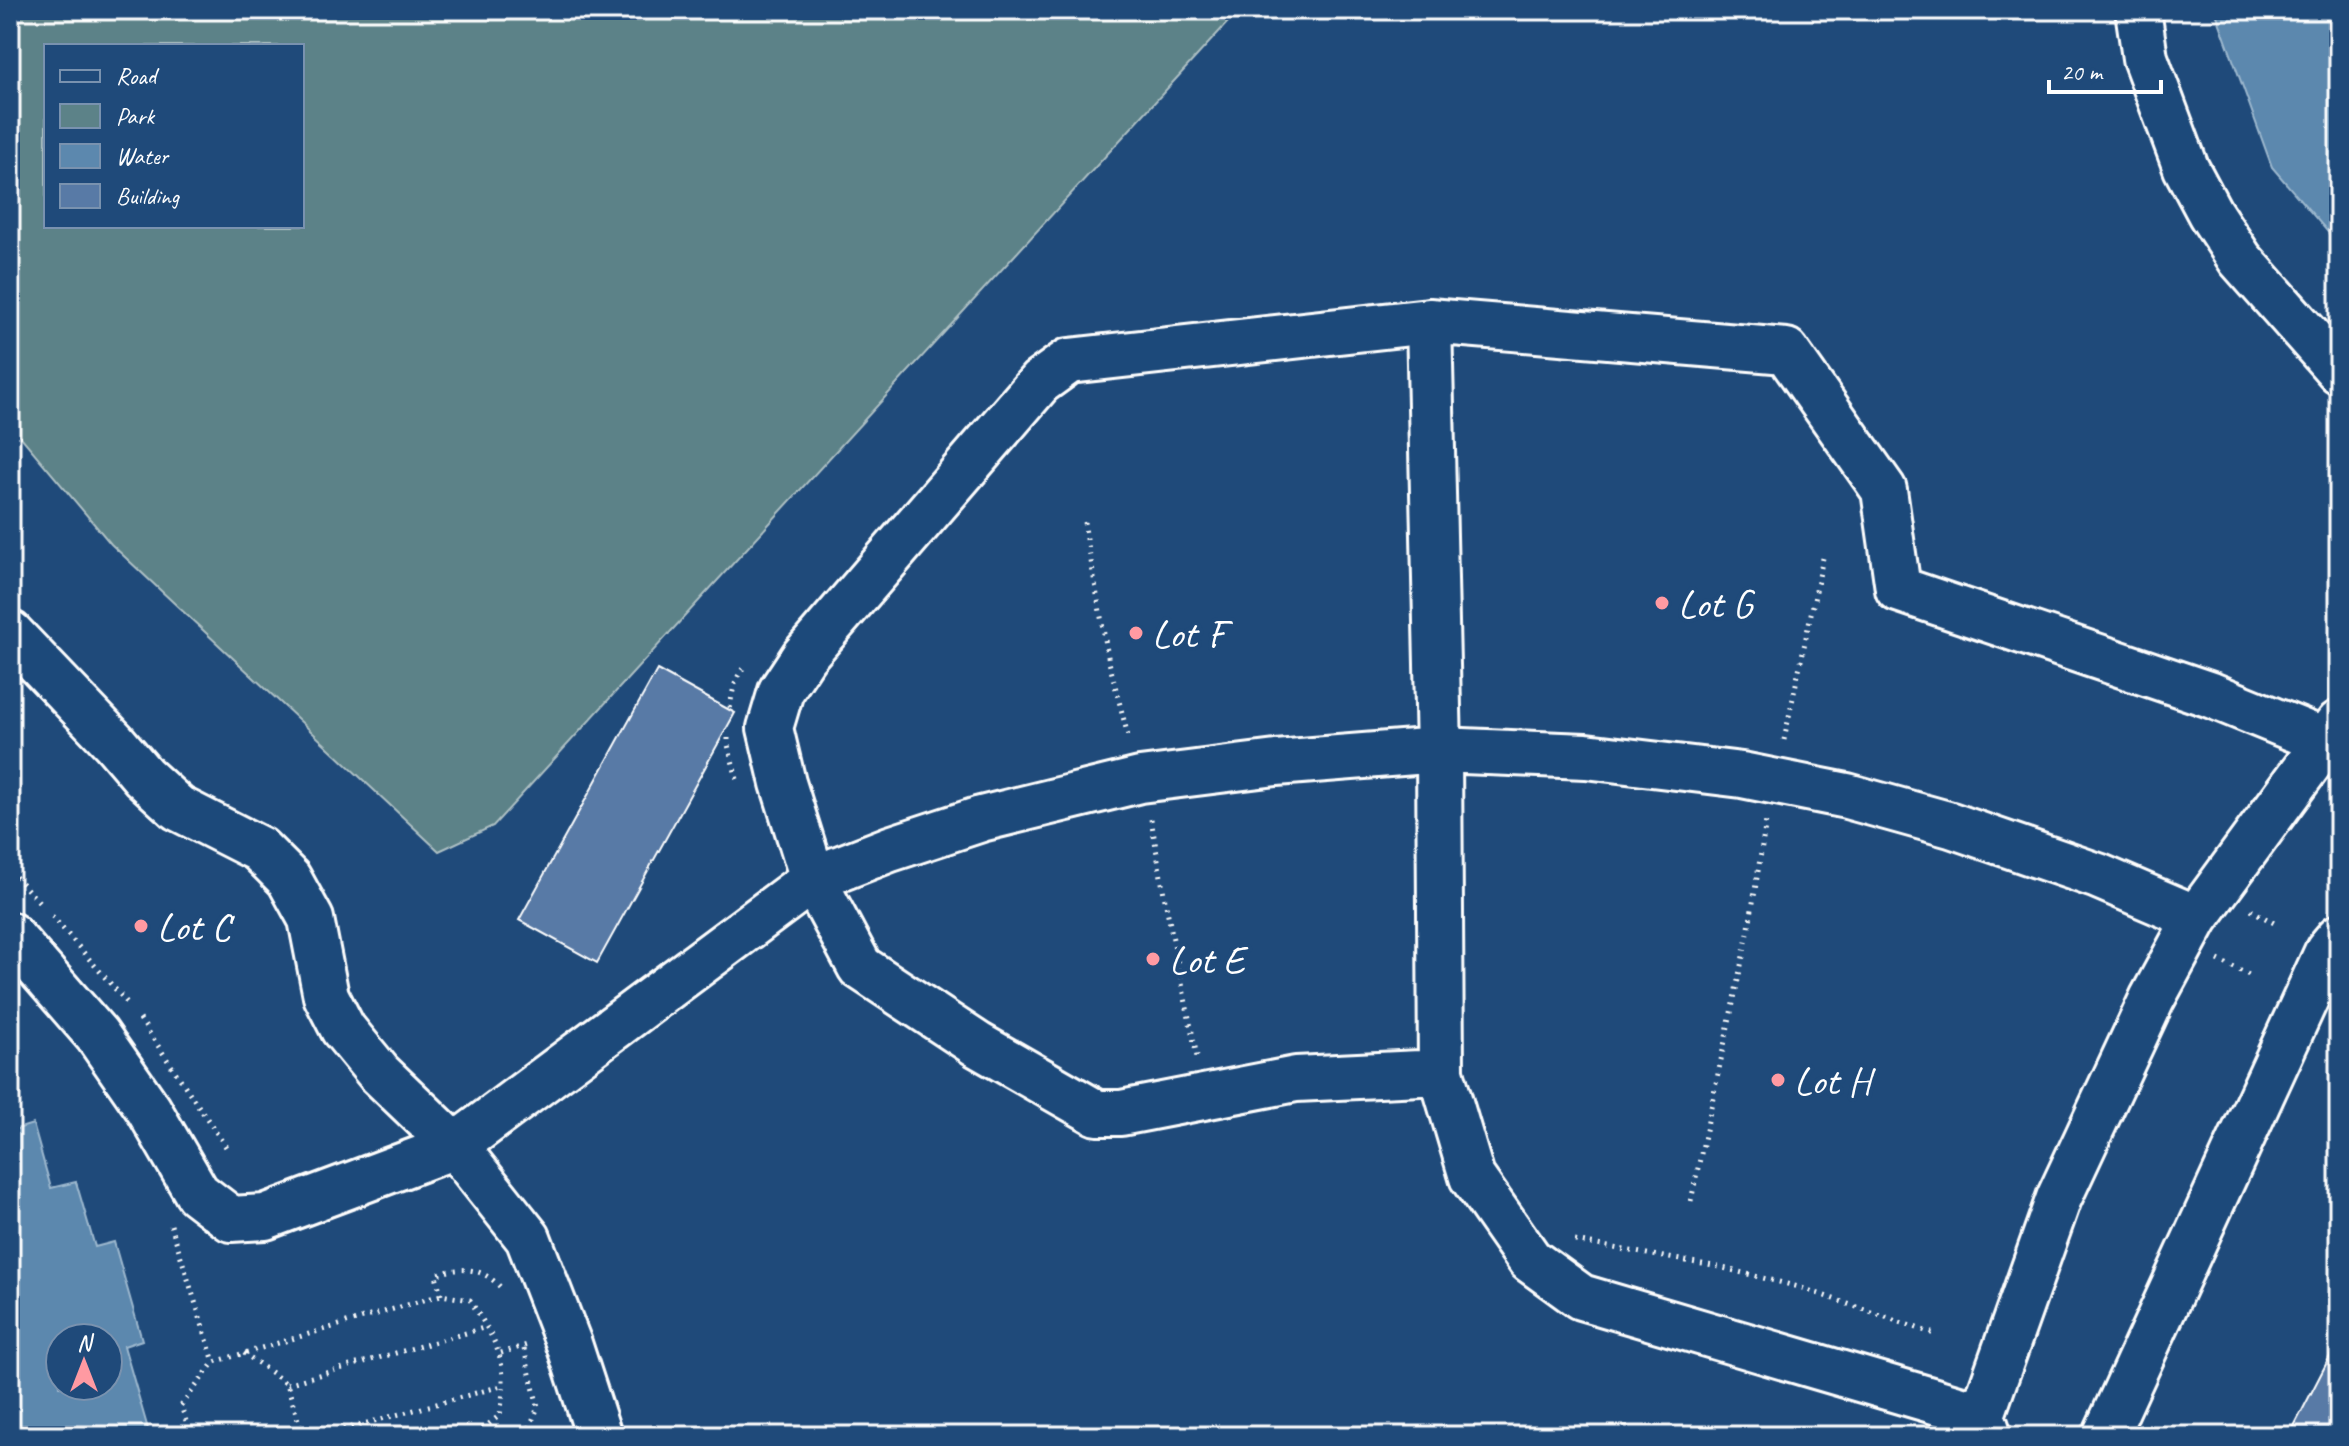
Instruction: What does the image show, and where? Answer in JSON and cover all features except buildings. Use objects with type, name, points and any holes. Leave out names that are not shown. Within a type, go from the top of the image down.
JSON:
[{"type":"lane","points":[[2138,10],[2145,58],[2186,168],[2210,213],[2240,259],[2339,371]]},
{"type":"lane","points":[[1429,321],[1439,750],[1441,1072],[1472,1177],[1530,1260],[1581,1297],[1985,1425],[2059,1198],[2152,999],[2196,918],[2334,736],[1898,589],[1884,490],[1786,351],[1429,321],[1069,361],[1040,382],[804,656],[781,691],[770,728],[783,783],[813,879],[860,967],[978,1045],[1097,1113],[1121,1113],[1296,1079],[1441,1072]]},
{"type":"lane","points":[[10,633],[143,776],[178,808],[259,849],[289,879],[311,919],[326,996],[343,1029],[379,1073],[455,1146],[528,1238],[569,1344],[599,1436]]},
{"type":"lane","points":[[10,935],[97,1035],[149,1110],[197,1193],[231,1219],[265,1217],[455,1146],[813,879],[981,819],[1143,807],[1276,763],[1439,750],[1586,756],[1742,775],[1847,796],[1951,825],[2098,876],[2196,918]]},
{"type":"lane","points":[[2105,1436],[2328,950],[2339,937]]},
{"type":"path","points":[[1084,522],[1109,662],[1206,1097]]},
{"type":"path","points":[[1784,740],[1823,558]]},
{"type":"path","points":[[1143,807],[1166,817]]},
{"type":"path","points":[[1755,819],[1780,824]]},
{"type":"path","points":[[1691,1201],[1749,928],[1766,821]]},
{"type":"path","points":[[170,1223],[214,1362]]},
{"type":"path","points":[[1566,1240],[1637,1250],[1772,1280],[1937,1335]]},
{"type":"path","points":[[441,1295],[436,1275],[470,1269],[491,1277],[506,1295]]},
{"type":"path","points":[[191,1436],[181,1406],[214,1362],[441,1295],[470,1300],[501,1353],[505,1385],[500,1415],[480,1434],[463,1436]]},
{"type":"path","points":[[287,1384],[487,1327]]},
{"type":"path","points":[[501,1353],[518,1348]]},
{"type":"path","points":[[244,1353],[287,1384],[303,1436]]},
{"type":"path","points":[[320,1436],[505,1385]]},
{"type":"path","points":[[526,1436],[538,1407],[534,1386]]},
{"type":"green space","points":[[10,10],[1239,10],[493,826],[439,851],[111,544],[10,424]]},
{"type":"water","points":[[2215,10],[2339,10],[2339,245],[2272,167]]},
{"type":"water","points":[[33,1124],[51,1188],[76,1182],[95,1247],[114,1242],[142,1340],[124,1346],[150,1436],[10,1436],[10,1131]]},
{"type":"place","name":"Lot G","points":[[1662,603]]},
{"type":"place","name":"Lot F","points":[[1136,633]]},
{"type":"place","name":"Lot C","points":[[141,926]]},
{"type":"place","name":"Lot E","points":[[1153,959]]},
{"type":"place","name":"Lot H","points":[[1778,1080]]}]
